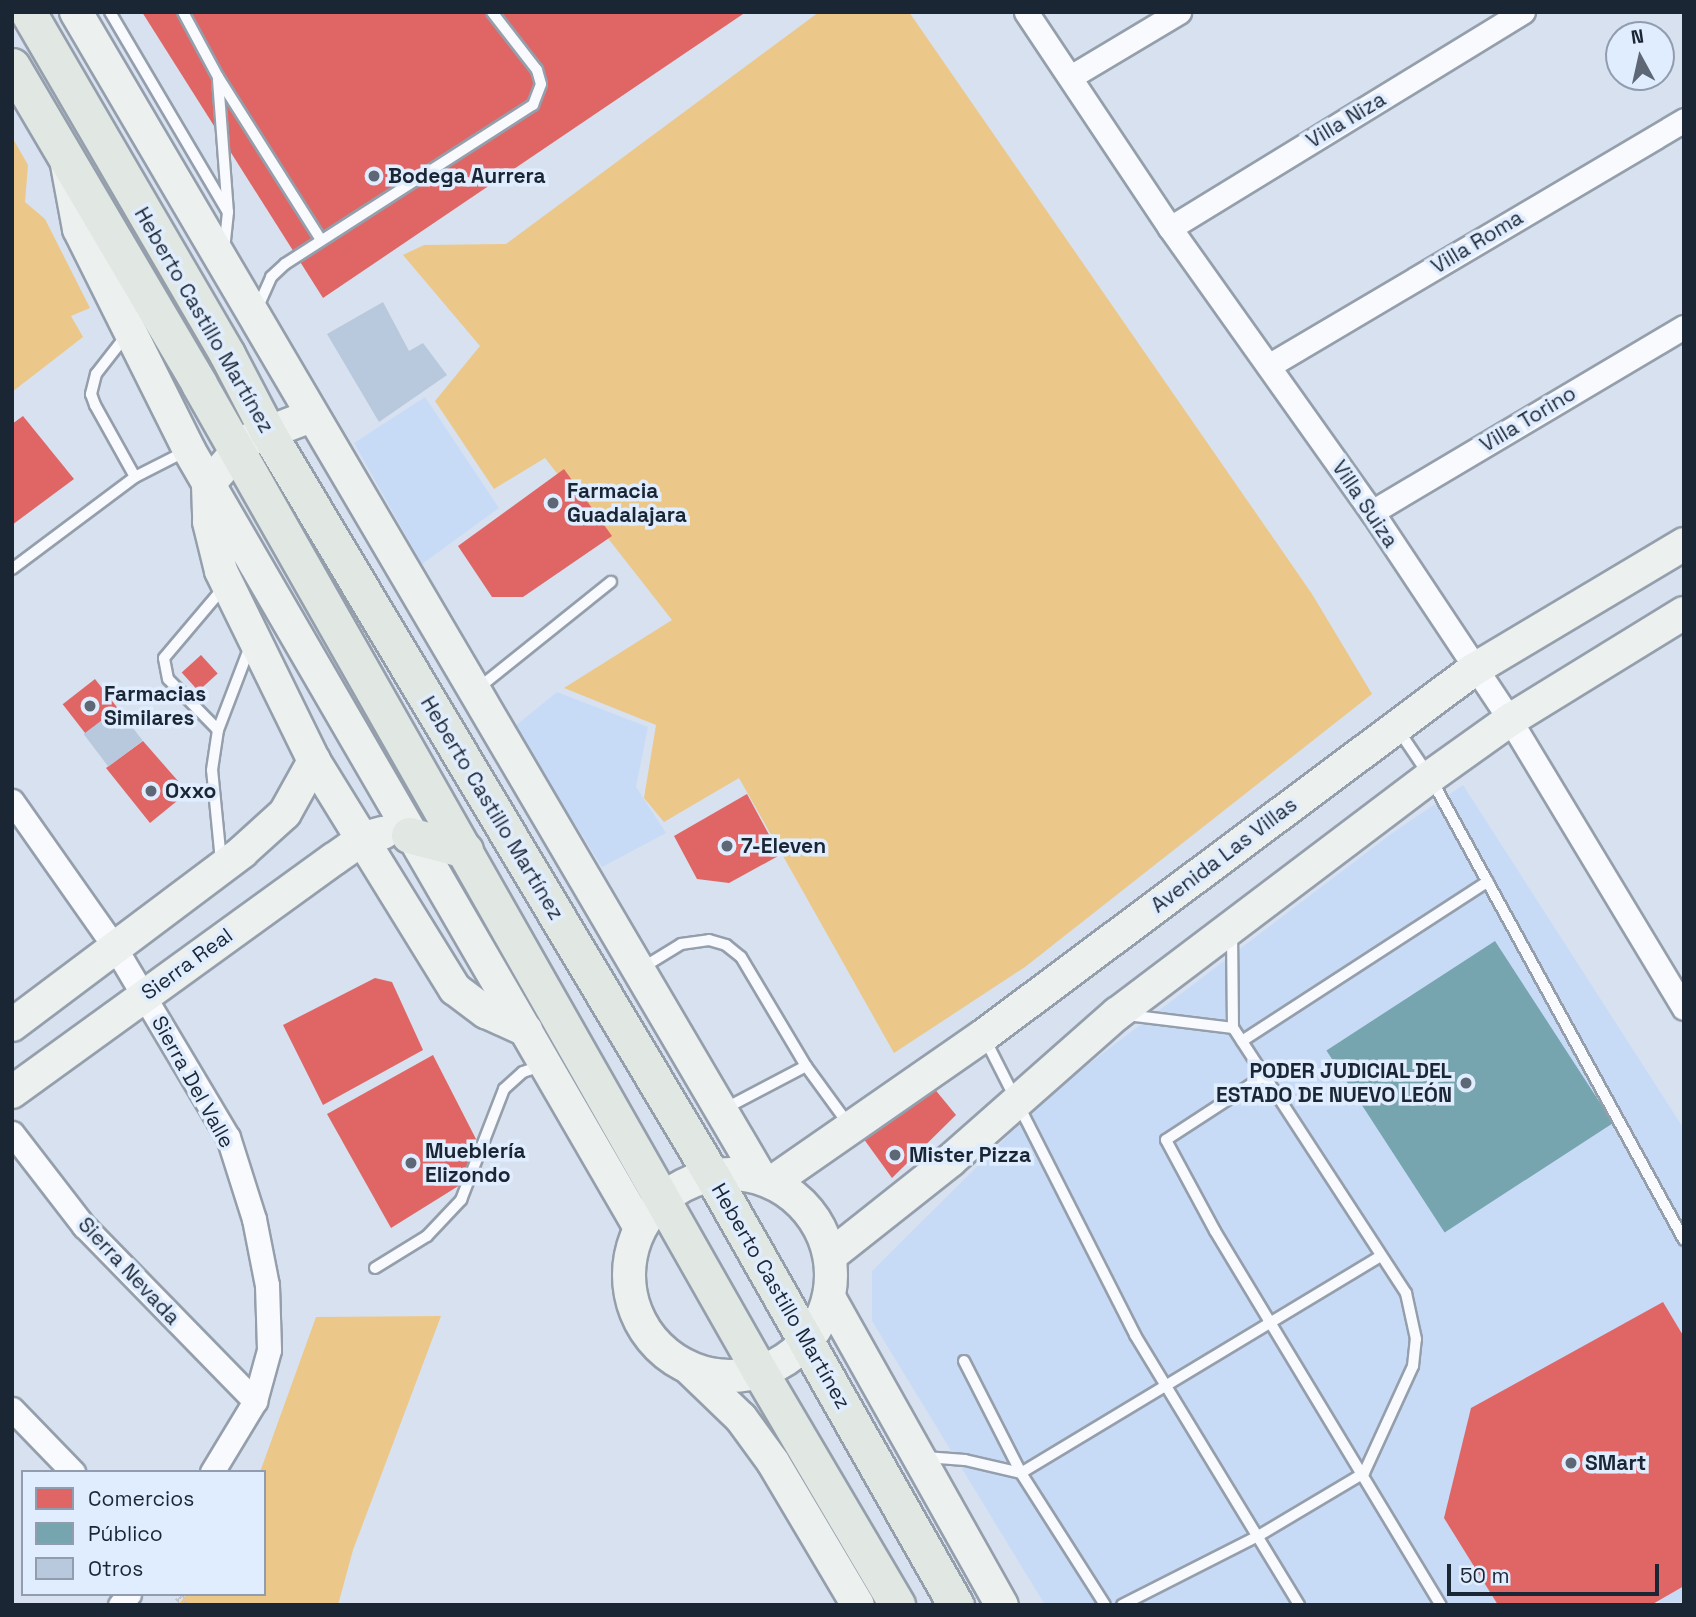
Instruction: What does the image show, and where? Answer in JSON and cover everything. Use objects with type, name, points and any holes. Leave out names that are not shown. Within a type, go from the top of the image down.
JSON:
[{"type":"main road","name":"Heberto Castillo Martínez","points":[[28,12],[227,354],[267,431],[711,1174],[956,1605]]},
{"type":"main road","name":"Heberto Castillo Martínez","points":[[12,66],[193,373],[760,1372],[897,1605]]},
{"type":"main road","points":[[409,835],[465,850]]},
{"type":"street","points":[[76,12],[253,318],[722,1110],[766,1177],[803,1205],[830,1256],[830,1299],[807,1342],[785,1360],[760,1372],[736,1376],[688,1367]]},
{"type":"street","name":"Villa Suiza","points":[[1026,12],[1072,76],[1170,228],[1372,512],[1473,670],[1510,720],[1684,1008]]},
{"type":"street","points":[[1072,76],[1179,12]]},
{"type":"street","name":"Villa Niza","points":[[1170,228],[1523,12]]},
{"type":"street","name":"Villa Roma","points":[[1270,365],[1684,120]]},
{"type":"street","points":[[65,157],[79,229],[188,450],[409,835],[547,1063],[639,1226]]},
{"type":"street","points":[[154,381],[193,373],[227,354],[253,318]]},
{"type":"street","name":"Villa Torino","points":[[1372,512],[1684,327]]},
{"type":"street","points":[[312,416],[267,431],[236,452],[208,485],[209,522],[227,583],[314,761],[456,989],[486,1012],[526,1030]]},
{"type":"street","name":"Avenida Las Villas","points":[[766,1177],[850,1128],[983,1036],[1473,670],[1684,544]]},
{"type":"street","points":[[830,1256],[951,1160],[1118,1013],[1430,777],[1510,720],[1680,622]]},
{"type":"street","points":[[12,1026],[114,946],[222,867],[285,813],[314,761]]},
{"type":"street","name":"Sierra Del Valle","points":[[12,801],[114,946],[228,1137],[254,1219],[267,1285],[269,1350],[255,1401],[213,1470]]},
{"type":"street","points":[[364,838],[380,833],[409,835]]},
{"type":"street","name":"Sierra Real","points":[[12,1092],[364,838]]},
{"type":"street","name":"Sierra Nevada","points":[[12,1133],[83,1226],[255,1401]]},
{"type":"street","points":[[766,1177],[711,1174],[663,1201],[639,1226],[628,1268],[636,1316],[666,1355],[688,1367],[741,1418],[773,1462],[858,1605]]},
{"type":"street","points":[[830,1299],[1002,1605]]},
{"type":"street","points":[[12,1409],[71,1470]]},
{"type":"lane","points":[[110,12],[228,212]]},
{"type":"lane","points":[[183,12],[218,77],[321,240]]},
{"type":"lane","points":[[253,318],[271,277],[321,240],[533,105],[541,84],[537,71],[492,12]]},
{"type":"lane","points":[[218,77],[228,212],[222,263]]},
{"type":"lane","points":[[129,331],[96,374],[91,394],[135,478]]},
{"type":"lane","points":[[12,569],[135,478],[188,450]]},
{"type":"lane","points":[[474,691],[611,582]]},
{"type":"lane","points":[[218,730],[168,679],[164,658],[227,583]]},
{"type":"lane","points":[[222,867],[212,770],[218,730],[253,639]]},
{"type":"lane","points":[[1396,726],[1430,777],[1684,1240]]},
{"type":"lane","points":[[1242,1041],[1488,881]]},
{"type":"lane","points":[[1122,1605],[1259,1535],[1364,1473],[1413,1366],[1416,1339],[1406,1293],[1233,1028],[1232,927]]},
{"type":"lane","points":[[640,970],[681,944],[709,940],[726,945],[741,957],[806,1066],[850,1128]]},
{"type":"lane","points":[[1118,1013],[1233,1028]]},
{"type":"lane","points":[[983,1036],[1014,1104],[1135,1335],[1259,1535],[1299,1605]]},
{"type":"lane","points":[[375,1268],[427,1236],[461,1200],[504,1089],[523,1072],[547,1063]]},
{"type":"lane","points":[[722,1110],[806,1066]]},
{"type":"lane","points":[[1264,1076],[1166,1140],[1215,1231],[1364,1473],[1441,1605]]},
{"type":"lane","points":[[918,1456],[965,1460],[1021,1473],[1381,1256]]},
{"type":"lane","points":[[964,1361],[1021,1473],[1105,1605]]},
{"type":"path","points":[[171,1605],[179,1597],[186,1605]]},
{"type":"shaded area","points":[[819,12],[909,12],[1312,594],[1372,694],[1025,967],[894,1053],[739,778],[664,822],[644,798],[656,725],[564,688],[672,620],[545,458],[494,489],[435,401],[480,346],[403,255],[424,245],[506,244]]},
{"type":"shaded area","points":[[12,137],[28,165],[25,202],[45,219],[90,308],[71,316],[83,337],[12,392]]},
{"type":"shaded area","points":[[425,397],[499,508],[422,564],[354,443]]},
{"type":"shaded area","points":[[557,692],[648,727],[636,787],[666,833],[602,867],[514,727]]},
{"type":"shaded area","name":"SMart","points":[[1463,785],[1684,1129],[1684,1602],[1045,1605],[872,1321],[872,1271],[1052,1092],[1391,834]]},
{"type":"shaded area","points":[[441,1316],[353,1550],[338,1605],[178,1605],[185,1596],[266,1596],[266,1470],[261,1470],[316,1317]]},
{"type":"building: Comercios","name":"Bodega Aurrera","points":[[142,12],[746,12],[323,298]]},
{"type":"building: Comercios","points":[[23,416],[74,479],[12,525],[12,424]]},
{"type":"building: Comercios","name":"Farmacia Guadalajara","points":[[564,469],[612,536],[523,597],[492,597],[458,546]]},
{"type":"building: Comercios","points":[[201,655],[218,674],[198,691],[182,672]]},
{"type":"building: Comercios","name":"Farmacias Similares","points":[[95,679],[118,708],[85,733],[63,704]]},
{"type":"building: Comercios","name":"Oxxo","points":[[143,741],[178,781],[177,801],[150,823],[106,768]]},
{"type":"building: Comercios","name":"7-Eleven","points":[[747,794],[780,855],[729,883],[697,879],[674,836]]},
{"type":"building: Comercios","points":[[375,978],[392,982],[423,1050],[323,1105],[283,1025]]},
{"type":"building: Comercios","name":"Mueblería Elizondo","points":[[433,1055],[477,1141],[460,1185],[391,1228],[327,1114]]},
{"type":"building: Comercios","name":"Mister Pizza","points":[[933,1087],[956,1115],[892,1178],[858,1131]]},
{"type":"building: Comercios","name":"SMart","points":[[1663,1302],[1684,1337],[1684,1586],[1651,1605],[1498,1605],[1444,1518],[1471,1408]]},
{"type":"building: Público","name":"PODER JUDICIAL DEL ESTADO DE NUEVO LEÓN","points":[[1495,941],[1613,1123],[1445,1232],[1326,1050]]},
{"type":"building: Otros","points":[[383,302],[409,351],[423,343],[447,375],[379,422],[327,334]]},
{"type":"building: Otros","points":[[118,708],[143,741],[108,767],[84,734]]},
{"type":"place","name":"Bodega Aurrera","points":[[374,176]]},
{"type":"place","name":"Farmacia Guadalajara","points":[[553,503]]},
{"type":"place","name":"Farmacias Similares","points":[[90,706]]},
{"type":"place","name":"Oxxo","points":[[151,791]]},
{"type":"place","name":"7-Eleven","points":[[727,846]]},
{"type":"place","name":"PODER JUDICIAL DEL ESTADO DE NUEVO LEÓN","points":[[1466,1083]]},
{"type":"place","name":"Mister Pizza","points":[[895,1155]]},
{"type":"place","name":"Mueblería Elizondo","points":[[411,1163]]},
{"type":"place","name":"SMart","points":[[1571,1463]]}]
